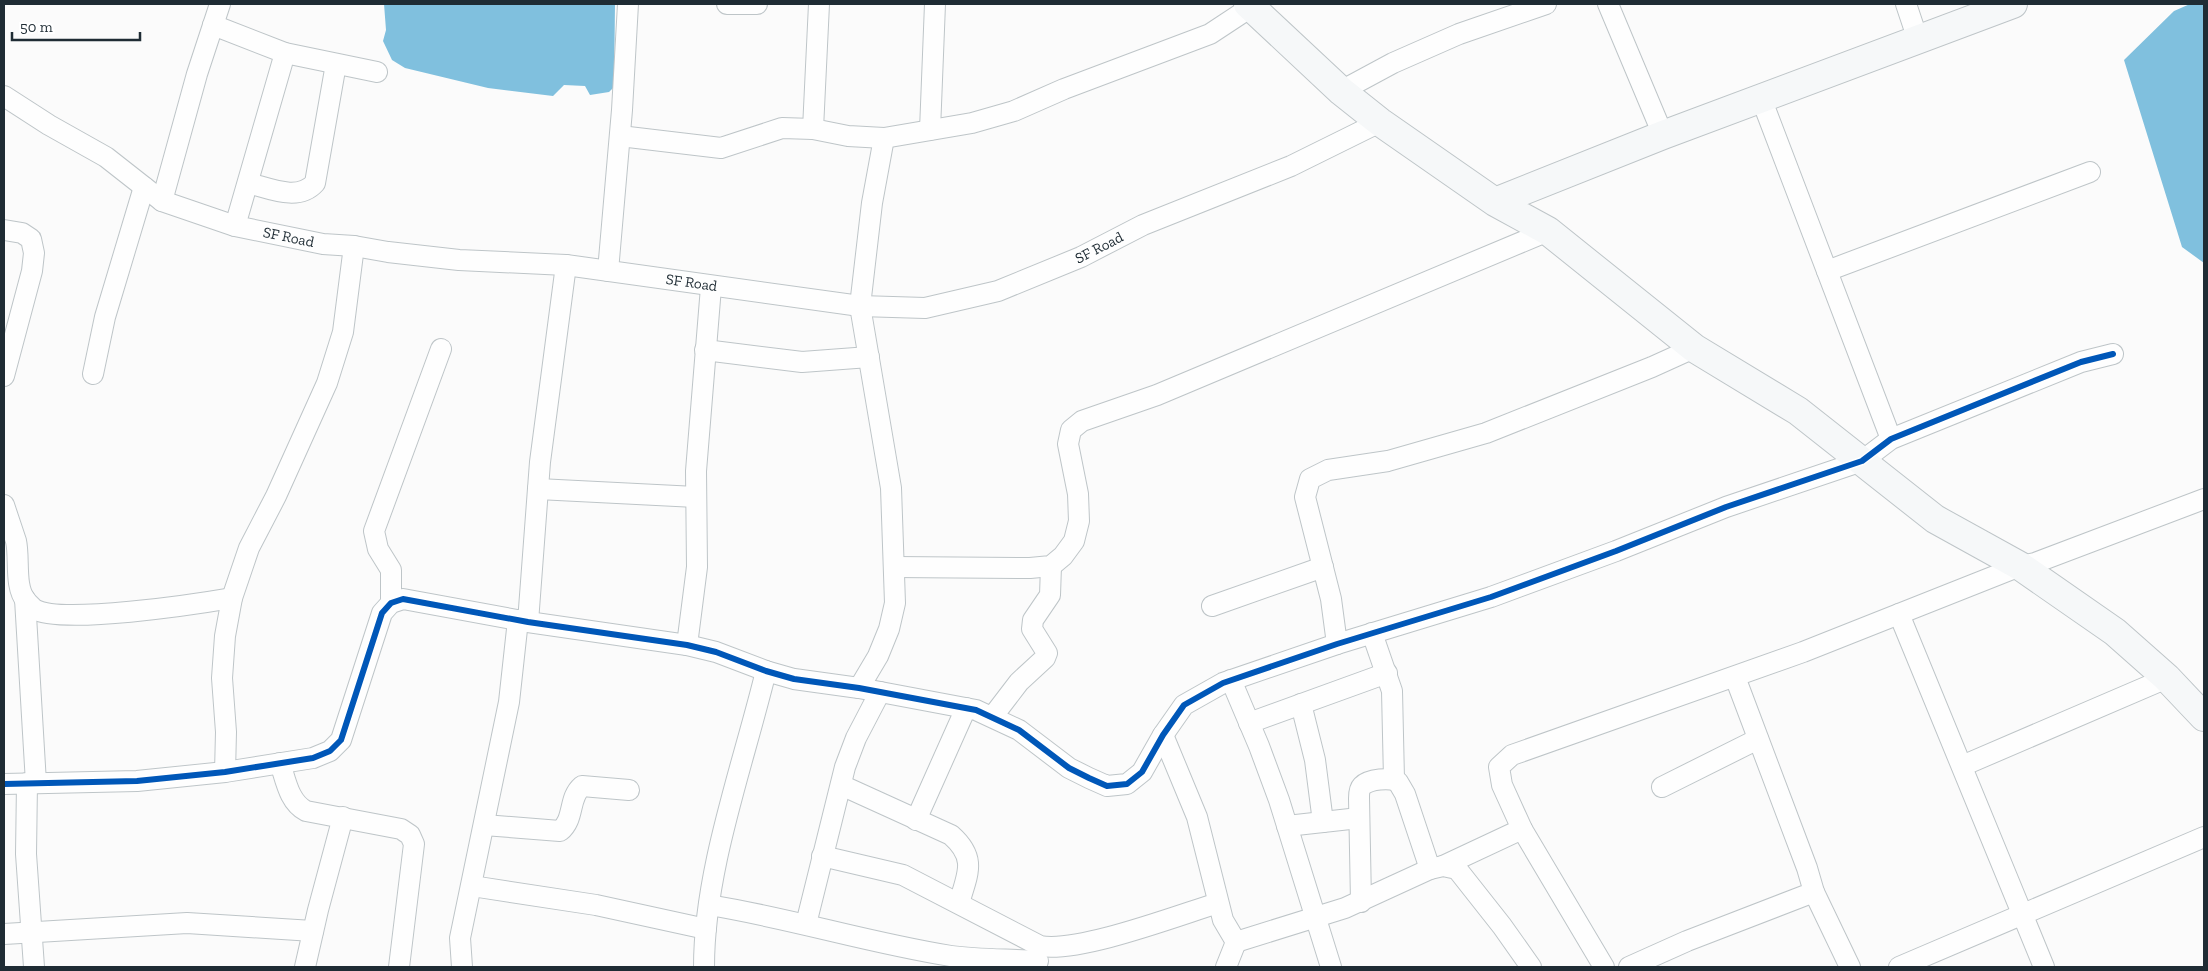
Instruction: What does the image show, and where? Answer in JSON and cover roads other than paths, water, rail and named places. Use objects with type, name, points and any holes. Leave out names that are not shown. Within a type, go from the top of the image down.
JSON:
[{"type":"street","points":[[162,201],[220,4]]},
{"type":"street","points":[[608,271],[620,136],[628,4]]},
{"type":"street","points":[[727,4],[757,4]]},
{"type":"street","points":[[813,129],[819,4]]},
{"type":"street","points":[[930,130],[935,4]]},
{"type":"street","points":[[1341,91],[1393,63],[1459,34],[1546,4]]},
{"type":"street","points":[[1608,4],[1663,136]]},
{"type":"street","points":[[1906,4],[1918,40]]},
{"type":"street","points":[[1495,202],[1761,98],[2013,4]]},
{"type":"street","points":[[620,136],[721,148],[782,128],[813,129],[848,136],[884,138],[972,123],[1014,111],[1064,89],[1210,34],[1250,5],[1341,91],[1380,122],[1495,202],[1548,231],[1694,348],[1798,411],[1935,519],[2020,566],[2115,632],[2166,678],[2204,717]]},
{"type":"street","points":[[213,25],[285,53],[377,72]]},
{"type":"street","points":[[235,226],[285,53]]},
{"type":"street","points":[[248,183],[296,193],[308,190],[315,182],[336,64]]},
{"type":"street","name":"SF Road","points":[[4,96],[49,126],[106,157],[162,201],[235,226],[323,244],[354,246],[388,252],[459,260],[566,265],[711,287],[796,296],[860,306],[925,308],[998,291],[1081,257],[1143,225],[1291,166],[1380,122]]},
{"type":"street","points":[[1761,98],[1891,439]]},
{"type":"street","points":[[859,688],[878,656],[889,629],[895,603],[891,488],[860,306],[872,203],[884,138]]},
{"type":"street","points":[[1827,271],[2090,172]]},
{"type":"street","points":[[94,374],[107,307],[144,187]]},
{"type":"street","points":[[4,230],[22,233],[31,239],[34,253],[32,271],[4,376]]},
{"type":"street","points":[[894,567],[1030,568],[1051,566],[1063,556],[1074,540],[1079,521],[1078,494],[1068,444],[1071,430],[1082,421],[1157,395],[1548,231]]},
{"type":"street","points":[[225,772],[226,732],[222,678],[225,636],[232,598],[249,548],[276,496],[327,382],[343,332],[354,246]]},
{"type":"street","points":[[462,967],[460,938],[509,702],[523,622],[566,265]]},
{"type":"street","points":[[687,645],[698,567],[696,471],[704,350],[711,287]]},
{"type":"street","points":[[1337,644],[1331,599],[1305,496],[1310,479],[1328,470],[1388,461],[1486,432],[1652,367],[1694,348]]},
{"type":"street","points":[[391,603],[391,570],[378,549],[374,531],[441,349]]},
{"type":"street","points":[[704,350],[802,362],[869,357]]},
{"type":"street","points":[[4,784],[138,781],[225,772],[313,758],[330,751],[341,740],[382,613],[391,603],[403,599],[422,601],[523,622],[687,645],[716,652],[766,671],[794,679],[859,688],[966,708],[993,716],[1019,730],[1068,768],[1107,786],[1127,784],[1142,772],[1163,735],[1184,706],[1231,680],[1337,644],[1491,597],[1616,551],[1726,507],[1862,461],[1891,439],[2081,362],[2113,354]]},
{"type":"street","points":[[538,489],[696,498]]},
{"type":"street","points":[[1604,967],[1522,829],[1502,785],[1499,767],[1512,755],[1735,677],[2020,566],[2035,563],[2204,499]]},
{"type":"street","points":[[4,505],[16,542],[21,586],[25,599],[32,783],[26,854],[34,967]]},
{"type":"street","points":[[993,716],[1019,682],[1045,658],[1047,653],[1032,629],[1034,620],[1050,594],[1051,566]]},
{"type":"street","points":[[1212,606],[1323,567]]},
{"type":"street","points":[[25,599],[35,610],[54,613],[92,614],[171,608],[232,598]]},
{"type":"street","points":[[1899,614],[2021,915],[2044,967]]},
{"type":"street","points":[[1372,633],[1387,673],[1393,703],[1394,779],[1405,794],[1436,867]]},
{"type":"street","points":[[704,967],[709,905],[723,837],[766,671]]},
{"type":"street","points":[[1250,723],[1387,673]]},
{"type":"street","points":[[1735,677],[1807,868],[1814,892],[1850,967]]},
{"type":"street","points":[[1962,766],[2166,678]]},
{"type":"street","points":[[1231,680],[1250,723],[1287,826],[1331,967]]},
{"type":"street","points":[[806,924],[841,784],[856,738],[880,692]]},
{"type":"street","points":[[1301,704],[1316,760],[1323,822]]},
{"type":"street","points":[[916,820],[966,708]]},
{"type":"street","points":[[1163,735],[1197,817],[1223,920],[1236,942]]},
{"type":"street","points":[[1662,787],[1758,740]]},
{"type":"street","points":[[280,763],[292,798],[297,806],[306,811],[401,829],[410,835],[414,844],[398,967]]},
{"type":"street","points":[[1361,902],[1358,798],[1362,786],[1367,783],[1394,779]]},
{"type":"street","points":[[841,784],[951,835],[966,852],[969,860],[968,872],[959,903]]},
{"type":"street","points":[[484,825],[560,831],[567,825],[577,790],[582,786],[629,790]]},
{"type":"street","points":[[305,967],[343,817]]},
{"type":"street","points":[[1287,826],[1359,818]]},
{"type":"street","points":[[1236,942],[1316,918],[1361,902],[1522,829]]},
{"type":"street","points":[[1898,967],[2204,837]]},
{"type":"street","points":[[822,856],[904,875],[959,903],[1039,958]]},
{"type":"street","points":[[1436,867],[1457,869],[1502,926],[1531,967]]},
{"type":"street","points":[[472,886],[596,905],[706,929]]},
{"type":"street","points":[[1629,967],[1687,941],[1814,892]]},
{"type":"street","points":[[709,905],[806,924],[901,947],[954,956],[1039,958],[1067,946],[1218,903]]},
{"type":"street","points":[[4,934],[187,923],[313,931]]},
{"type":"street","points":[[1226,967],[1236,942]]},
{"type":"water","points":[[384,4],[615,4],[614,87],[609,92],[590,95],[585,86],[564,85],[553,96],[488,88],[405,68],[392,60],[383,41],[386,30]]},
{"type":"water","points":[[2190,4],[2204,4],[2204,263],[2182,247],[2124,60],[2174,11]]}]
